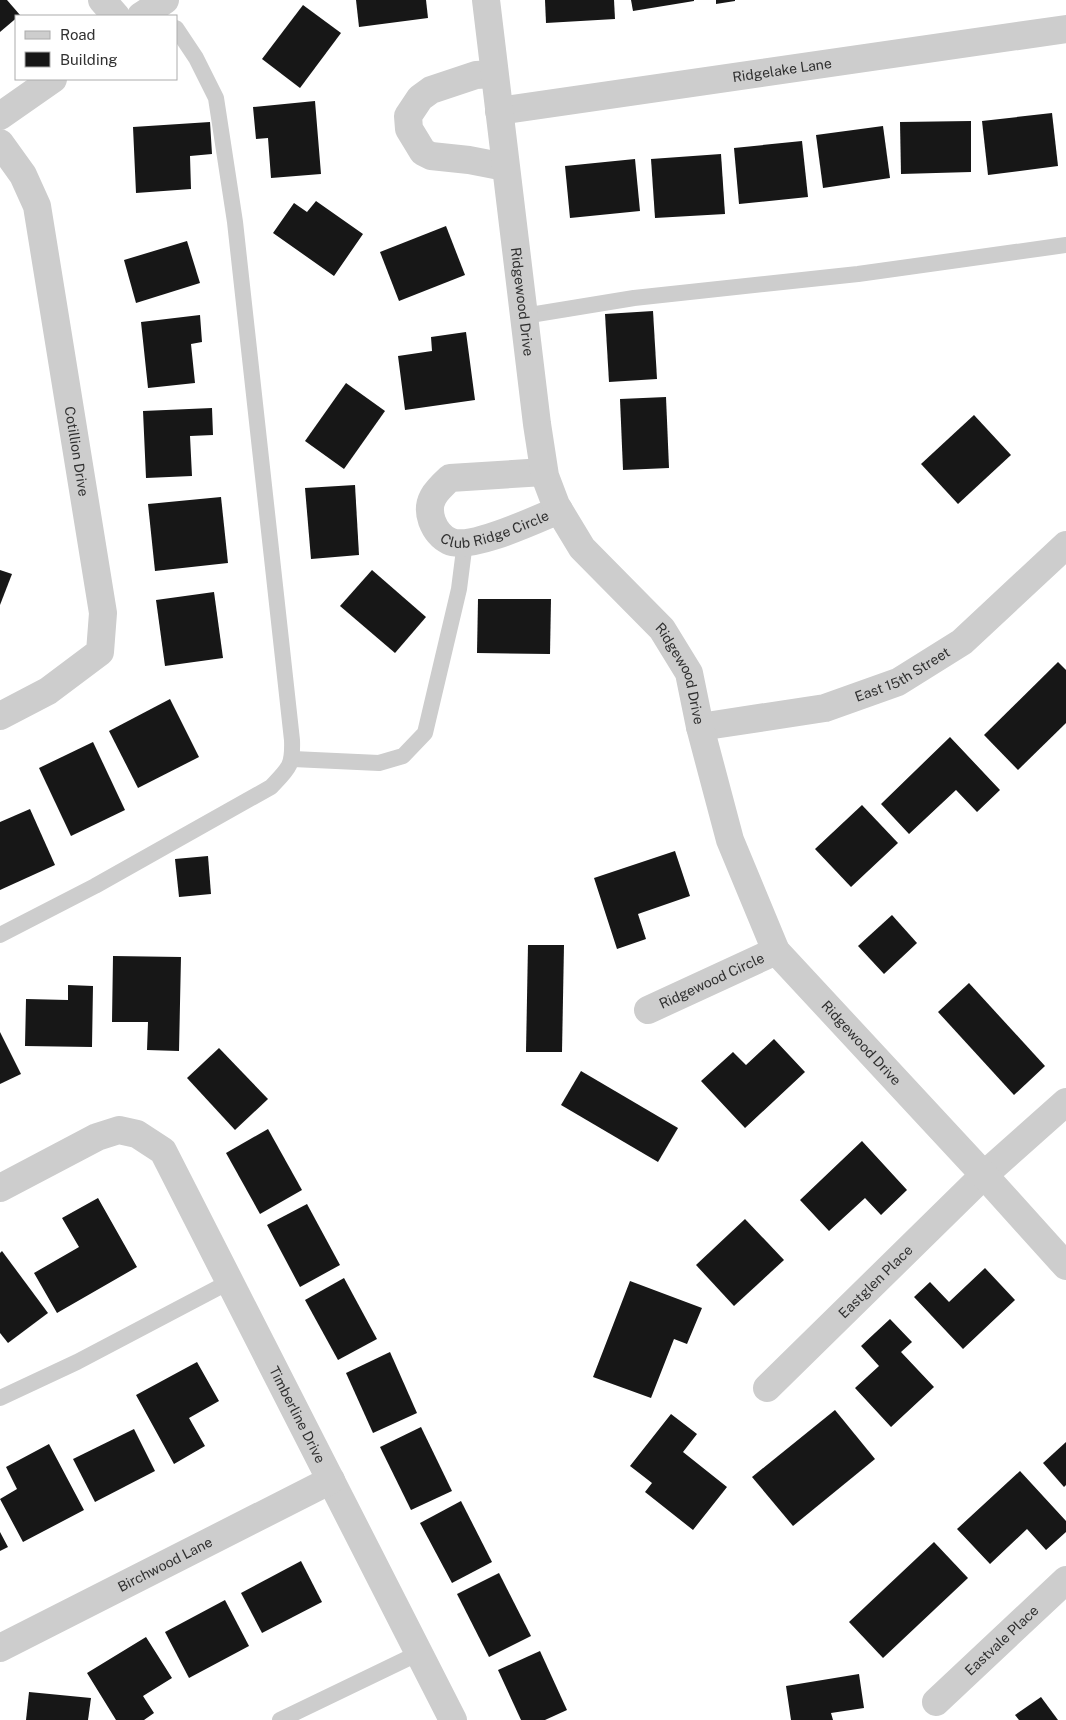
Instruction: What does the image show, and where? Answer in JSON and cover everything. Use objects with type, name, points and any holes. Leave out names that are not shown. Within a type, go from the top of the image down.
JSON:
[{"type":"street","points":[[102,0],[115,15]]},
{"type":"street","name":"Ridgewood Drive","points":[[486,0],[498,110],[544,472],[559,510],[582,548],[662,629],[689,672],[700,727],[730,840],[776,951],[1066,1266]]},
{"type":"street","name":"Ridgelake Lane","points":[[498,110],[1066,29]]},
{"type":"street","points":[[494,74],[476,75],[431,90],[420,98],[408,116],[409,129],[423,152],[431,156],[469,160],[506,167]]},
{"type":"street","points":[[0,116],[52,80]]},
{"type":"street","name":"Cotillion Drive","points":[[0,143],[23,175],[36,206],[103,612],[100,652],[48,690],[0,716]]},
{"type":"street","name":"Club Ridge Circle","points":[[544,472],[450,478],[432,495],[429,512],[433,523],[438,533],[449,541],[458,543],[490,537],[559,510]]},
{"type":"street","name":"East 15th Street","points":[[700,727],[825,708],[898,682],[962,642],[1066,545]]},
{"type":"street","name":"Ridgewood Circle","points":[[648,1010],[776,951]]},
{"type":"street","name":"Eastglen Place","points":[[767,1388],[984,1175],[1066,1102]]},
{"type":"street","name":"Timberline Drive","points":[[0,1188],[97,1137],[119,1130],[137,1134],[163,1151],[453,1720]]},
{"type":"street","name":"Birchwood Lane","points":[[0,1648],[331,1480]]},
{"type":"street","name":"Eastvale Place","points":[[936,1702],[1066,1580]]},
{"type":"lane","points":[[0,935],[94,886],[271,787],[284,773],[293,759],[235,222],[216,98],[196,58],[178,31]]},
{"type":"lane","points":[[524,316],[634,298],[858,274],[1066,245]]},
{"type":"lane","points":[[293,759],[379,763],[403,756],[425,732],[459,589],[465,542]]},
{"type":"lane","points":[[0,1398],[77,1362],[229,1282]]},
{"type":"lane","points":[[280,1720],[419,1653]]},
{"type":"building","points":[[0,0],[7,0],[20,15],[15,15],[15,19],[0,32]]},
{"type":"building","points":[[356,0],[426,0],[428,18],[359,27]]},
{"type":"building","points":[[545,0],[614,0],[615,19],[546,23]]},
{"type":"building","points":[[631,0],[694,0],[694,1],[633,11]]},
{"type":"building","points":[[716,0],[735,0],[735,1],[716,4]]},
{"type":"building","points":[[303,5],[341,33],[300,88],[262,59]]},
{"type":"building","points":[[315,101],[321,174],[271,178],[268,138],[256,139],[253,107]]},
{"type":"building","points":[[1052,113],[1058,166],[988,175],[982,121]]},
{"type":"building","points":[[971,121],[971,172],[901,174],[900,122]]},
{"type":"building","points":[[210,122],[212,154],[190,156],[191,189],[136,193],[133,127]]},
{"type":"building","points":[[883,126],[890,178],[823,188],[816,135]]},
{"type":"building","points":[[802,141],[808,197],[739,204],[734,148]]},
{"type":"building","points":[[721,154],[725,214],[655,218],[651,159]]},
{"type":"building","points":[[635,159],[640,211],[570,218],[565,166]]},
{"type":"building","points":[[316,201],[363,234],[334,276],[273,233],[294,203],[307,212]]},
{"type":"building","points":[[446,226],[465,275],[399,301],[380,252]]},
{"type":"building","points":[[187,241],[200,283],[136,303],[124,260]]},
{"type":"building","points":[[653,311],[657,379],[609,382],[605,314]]},
{"type":"building","points":[[200,315],[202,342],[191,344],[195,383],[148,388],[141,322]]},
{"type":"building","points":[[466,332],[475,400],[405,410],[398,356],[432,351],[431,337]]},
{"type":"building","points":[[346,383],[385,411],[344,469],[305,441]]},
{"type":"building","points":[[666,397],[669,468],[623,470],[620,399]]},
{"type":"building","points":[[212,408],[213,435],[190,436],[192,476],[146,478],[143,411]]},
{"type":"building","points":[[974,415],[1011,455],[958,504],[921,464]]},
{"type":"building","points":[[355,485],[359,555],[311,559],[305,488]]},
{"type":"building","points":[[221,497],[228,563],[155,571],[148,504]]},
{"type":"building","points":[[0,570],[12,574],[0,605]]},
{"type":"building","points":[[372,570],[426,617],[395,653],[340,606]]},
{"type":"building","points":[[214,592],[223,658],[165,666],[156,600]]},
{"type":"building","points":[[478,599],[551,599],[550,654],[477,653]]},
{"type":"building","points":[[1058,662],[1066,670],[1066,723],[1018,770],[984,735]]},
{"type":"building","points":[[170,699],[199,757],[138,788],[109,731]]},
{"type":"building","points":[[950,737],[1000,790],[977,812],[956,790],[909,834],[881,804]]},
{"type":"building","points":[[93,742],[125,810],[71,836],[39,768]]},
{"type":"building","points":[[862,805],[898,843],[851,887],[815,849]]},
{"type":"building","points":[[30,809],[55,865],[0,890],[0,822]]},
{"type":"building","points":[[675,851],[690,896],[638,914],[646,939],[617,949],[594,878]]},
{"type":"building","points":[[208,856],[211,894],[179,897],[175,859]]},
{"type":"building","points":[[892,915],[917,943],[884,974],[858,946]]},
{"type":"building","points":[[528,945],[564,945],[562,1052],[526,1052]]},
{"type":"building","points":[[113,956],[181,957],[179,1051],[147,1050],[148,1022],[112,1022]]},
{"type":"building","points":[[969,983],[1045,1066],[1014,1095],[938,1012]]},
{"type":"building","points":[[68,985],[93,986],[92,1047],[25,1046],[26,999],[68,1000]]},
{"type":"building","points":[[0,1032],[21,1074],[0,1084]]},
{"type":"building","points":[[774,1039],[805,1072],[745,1128],[701,1081],[733,1052],[746,1065]]},
{"type":"building","points":[[219,1048],[268,1099],[235,1130],[187,1078]]},
{"type":"building","points":[[581,1071],[678,1128],[658,1162],[561,1105]]},
{"type":"building","points":[[268,1129],[302,1190],[260,1214],[226,1153]]},
{"type":"building","points":[[862,1141],[907,1190],[881,1215],[865,1198],[829,1231],[800,1200]]},
{"type":"building","points":[[98,1198],[137,1267],[57,1313],[34,1273],[79,1247],[62,1218]]},
{"type":"building","points":[[307,1204],[340,1265],[300,1287],[267,1225]]},
{"type":"building","points":[[745,1219],[784,1260],[734,1306],[696,1265]]},
{"type":"building","points":[[2,1251],[48,1313],[8,1343],[0,1333],[0,1253]]},
{"type":"building","points":[[985,1268],[1015,1300],[963,1349],[914,1297],[930,1282],[949,1302]]},
{"type":"building","points":[[344,1278],[377,1339],[338,1360],[305,1300]]},
{"type":"building","points":[[630,1281],[702,1308],[687,1344],[674,1339],[651,1398],[593,1377]]},
{"type":"building","points":[[890,1319],[912,1342],[901,1352],[934,1387],[891,1427],[855,1388],[879,1366],[861,1346]]},
{"type":"building","points":[[390,1352],[417,1413],[373,1433],[346,1373]]},
{"type":"building","points":[[197,1362],[219,1401],[189,1418],[205,1446],[174,1464],[136,1395]]},
{"type":"building","points":[[835,1410],[875,1459],[793,1526],[752,1477]]},
{"type":"building","points":[[671,1414],[697,1434],[683,1452],[727,1487],[693,1530],[645,1492],[652,1483],[630,1466]]},
{"type":"building","points":[[421,1427],[452,1491],[411,1510],[380,1447]]},
{"type":"building","points":[[134,1429],[155,1471],[95,1502],[73,1459]]},
{"type":"building","points":[[1066,1442],[1066,1485],[1064,1487],[1043,1463]]},
{"type":"building","points":[[49,1444],[84,1510],[23,1542],[0,1499],[17,1489],[6,1467]]},
{"type":"building","points":[[1020,1471],[1066,1521],[1066,1532],[1046,1550],[1027,1529],[990,1564],[957,1529]]},
{"type":"building","points":[[461,1501],[492,1562],[452,1583],[420,1523]]},
{"type":"building","points":[[0,1532],[8,1547],[0,1551]]},
{"type":"building","points":[[934,1542],[968,1578],[883,1658],[849,1622]]},
{"type":"building","points":[[301,1561],[322,1602],[262,1633],[241,1593]]},
{"type":"building","points":[[499,1573],[531,1636],[489,1657],[457,1594]]},
{"type":"building","points":[[225,1600],[249,1646],[189,1678],[165,1632]]},
{"type":"building","points":[[146,1637],[172,1678],[143,1696],[154,1713],[144,1720],[116,1720],[87,1673]]},
{"type":"building","points":[[540,1651],[567,1710],[545,1720],[521,1720],[498,1670]]},
{"type":"building","points":[[859,1674],[864,1708],[831,1713],[833,1720],[791,1720],[786,1686]]},
{"type":"building","points":[[29,1692],[91,1698],[88,1720],[26,1720]]},
{"type":"building","points":[[1041,1697],[1058,1720],[1019,1720],[1015,1715]]}]
